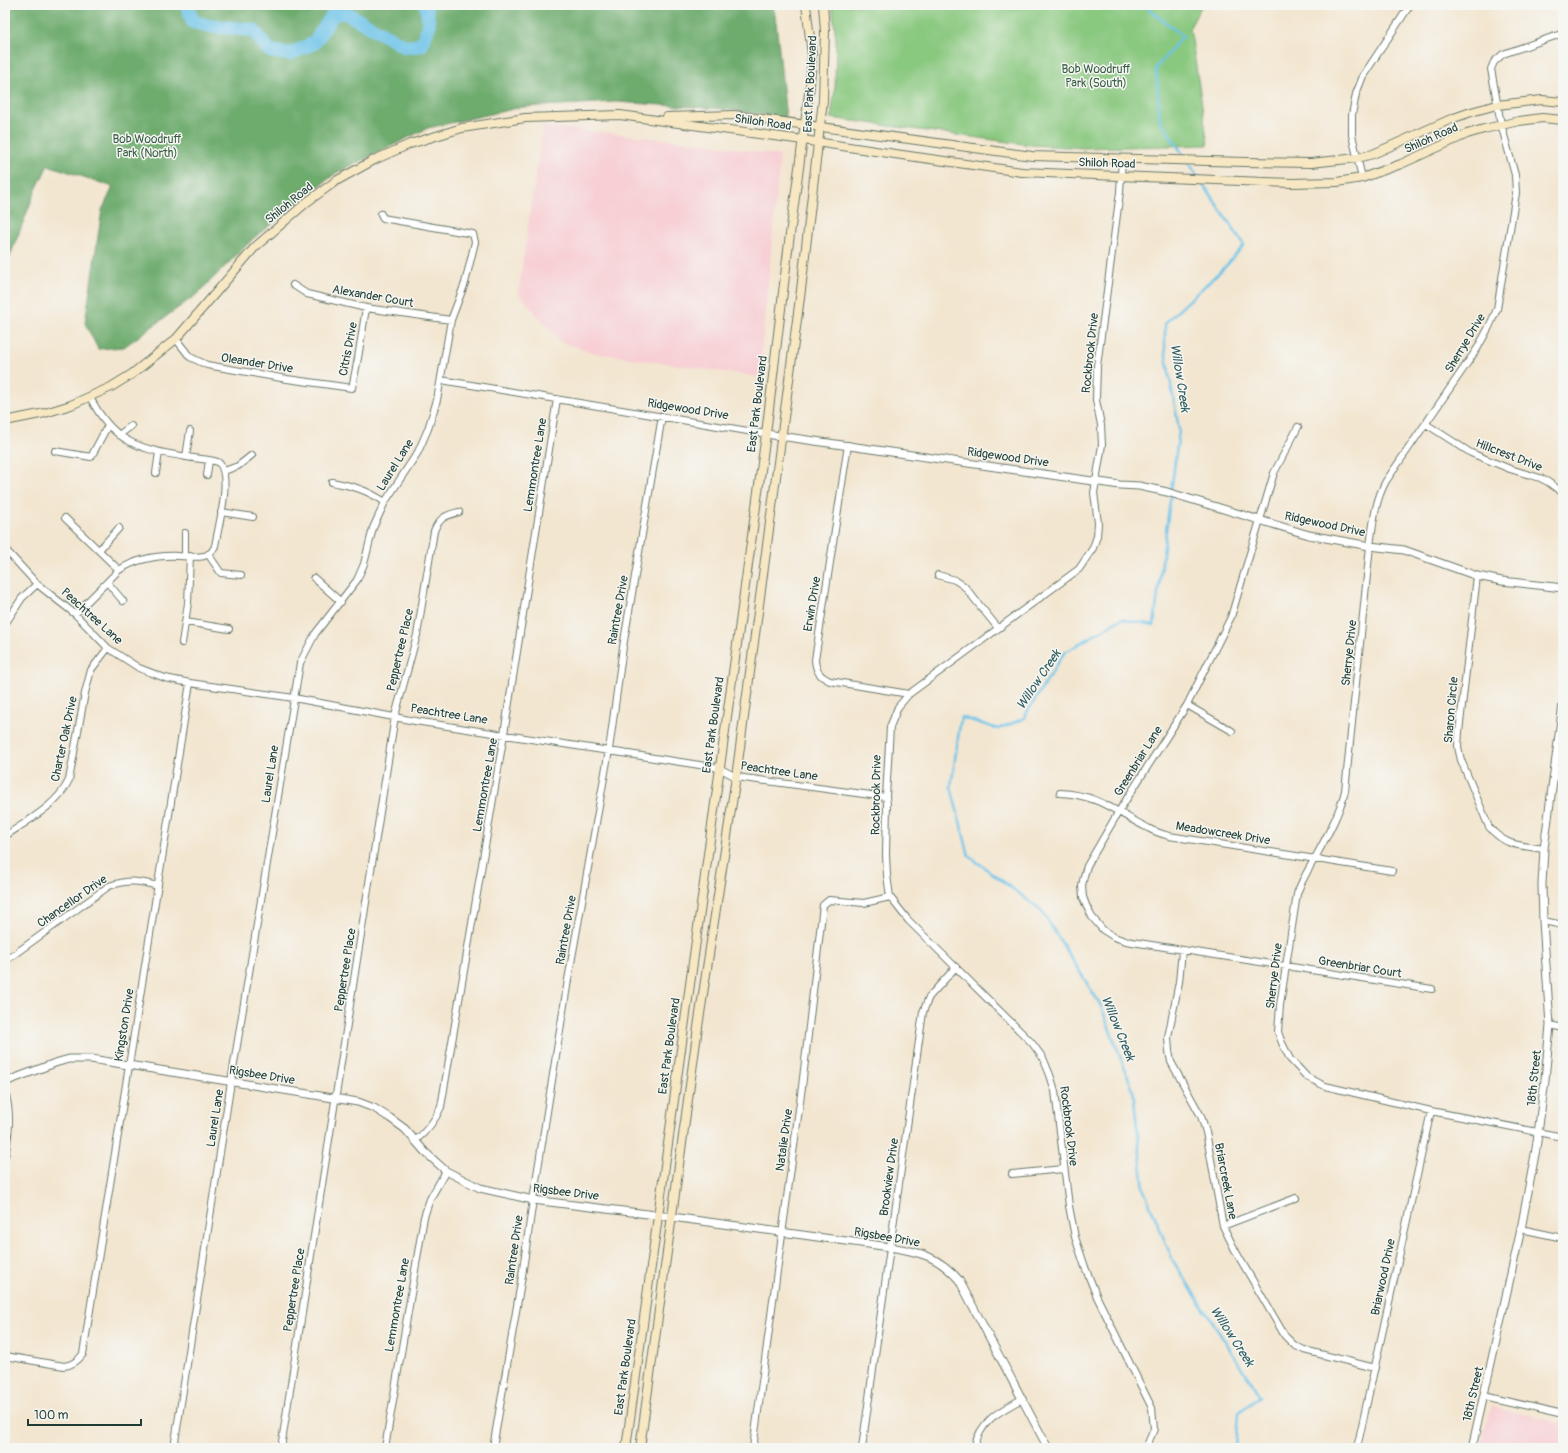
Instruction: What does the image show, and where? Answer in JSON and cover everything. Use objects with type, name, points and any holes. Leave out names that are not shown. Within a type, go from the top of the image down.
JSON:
[{"type":"main road","name":"East Park Boulevard","points":[[626,1448],[766,434],[788,250],[810,86],[812,55],[806,5]]},
{"type":"main road","name":"East Park Boulevard","points":[[640,1448],[698,1027],[736,777],[782,436],[819,142],[825,59],[823,5]]},
{"type":"main road","name":"Shiloh Road","points":[[642,118],[734,115],[1032,156],[1175,161],[1311,163],[1357,158],[1373,154],[1471,112],[1497,105],[1542,100],[1563,102]]},
{"type":"main road","name":"Shiloh Road","points":[[5,421],[45,413],[71,405],[111,387],[132,374],[176,339],[255,247],[307,202],[336,182],[374,160],[410,144],[462,128],[532,118],[618,115],[819,142],[1016,171],[1318,183],[1362,178],[1401,164],[1467,134],[1501,124],[1542,118],[1563,120]]},
{"type":"street","points":[[1362,178],[1352,135],[1352,115],[1356,94],[1363,76],[1410,5]]},
{"type":"street","name":"Sherrye Drive","points":[[1563,34],[1503,54],[1494,62],[1491,69],[1501,124],[1515,175],[1516,193],[1497,309],[1477,349],[1386,481],[1380,492],[1375,510],[1370,546],[1345,790],[1340,809],[1301,881],[1297,894],[1285,967],[1278,1032],[1285,1050],[1297,1068],[1307,1077],[1325,1086],[1431,1111],[1563,1137]]},
{"type":"street","name":"Rockbrook Drive","points":[[1122,159],[1111,268],[1097,366],[1096,400],[1102,445],[1094,493],[1098,523],[1097,536],[1093,548],[1079,569],[909,694],[898,707],[890,727],[886,797],[888,804],[886,855],[890,897],[908,920],[1032,1043],[1043,1058],[1055,1091],[1064,1169],[1075,1237],[1097,1297],[1152,1408],[1154,1429],[1146,1448]]},
{"type":"street","name":"Laurel Lane","points":[[174,1448],[231,1082],[300,664],[315,634],[357,580],[364,564],[373,528],[385,502],[418,452],[428,429],[437,400],[451,320],[465,283],[475,242],[473,234],[383,218],[381,214]]},
{"type":"street","name":"Alexander Court","points":[[293,285],[307,294],[366,308],[451,320]]},
{"type":"street","name":"Citris Drive","points":[[344,388],[352,388],[366,308]]},
{"type":"street","name":"Oleander Drive","points":[[176,339],[190,357],[207,365],[344,388]]},
{"type":"street","name":"Ridgewood Drive","points":[[441,380],[766,434],[1139,486],[1167,492],[1309,535],[1370,546],[1404,550],[1476,576],[1502,581],[1563,588]]},
{"type":"street","points":[[75,614],[119,570],[132,563],[151,558],[204,556],[208,554],[215,546],[225,481],[224,471],[218,462],[159,452],[136,446],[119,436],[98,414],[90,397]]},
{"type":"street","name":"Lemmontree Lane","points":[[415,1142],[435,1120],[441,1107],[504,734],[557,399]]},
{"type":"street","name":"Raintree Drive","points":[[494,1448],[568,980],[609,750],[622,647],[662,416]]},
{"type":"street","name":"Hillcrest Drive","points":[[1426,424],[1471,453],[1510,469],[1540,478],[1563,493]]},
{"type":"street","points":[[55,451],[91,457],[108,425]]},
{"type":"street","points":[[119,436],[131,426]]},
{"type":"street","name":"Greenbriar Lane","points":[[1285,967],[1182,951],[1126,941],[1114,937],[1104,930],[1092,917],[1086,905],[1082,886],[1088,866],[1119,811],[1187,705],[1231,617],[1274,473],[1298,426]]},
{"type":"street","points":[[186,457],[190,431]]},
{"type":"street","name":"Erwin Drive","points":[[848,445],[815,660],[816,670],[822,677],[830,681],[909,694]]},
{"type":"street","points":[[156,473],[159,452]]},
{"type":"street","points":[[224,471],[238,466],[252,455]]},
{"type":"street","points":[[207,475],[209,460]]},
{"type":"street","points":[[332,482],[356,487],[372,493],[385,502]]},
{"type":"street","points":[[221,512],[253,517]]},
{"type":"street","name":"Peppertree Place","points":[[281,1448],[395,716],[417,635],[434,531],[441,518],[446,515],[459,512]]},
{"type":"street","points":[[65,518],[119,570]]},
{"type":"street","points":[[99,550],[120,528]]},
{"type":"street","points":[[182,643],[188,603],[185,533]]},
{"type":"street","name":"Peachtree Lane","points":[[5,549],[37,584],[75,614],[108,648],[139,668],[165,678],[294,698],[450,726],[719,768],[736,777],[886,797]]},
{"type":"street","points":[[208,554],[221,573],[241,575]]},
{"type":"street","points":[[938,575],[955,580],[964,586],[998,628]]},
{"type":"street","name":"Sharon Circle","points":[[1476,576],[1459,732],[1458,747],[1461,760],[1489,827],[1501,839],[1512,844],[1544,849]]},
{"type":"street","points":[[314,578],[341,602]]},
{"type":"street","points":[[107,582],[123,601]]},
{"type":"street","points":[[5,624],[22,598],[37,584]]},
{"type":"street","points":[[186,622],[229,629]]},
{"type":"street","name":"Charter Oak Drive","points":[[5,836],[58,798],[66,788],[69,780],[85,693],[91,670],[108,648]]},
{"type":"street","name":"Kingston Drive","points":[[5,1356],[58,1365],[70,1365],[78,1361],[83,1354],[190,683]]},
{"type":"street","name":"18th Street","points":[[1472,1448],[1521,1229],[1539,1132],[1550,1025],[1542,884],[1544,849],[1563,704]]},
{"type":"street","points":[[1187,705],[1232,731]]},
{"type":"street","name":"Meadowcreek Drive","points":[[1060,793],[1077,794],[1090,798],[1119,811],[1149,829],[1169,836],[1392,871]]},
{"type":"street","name":"Chancellor Drive","points":[[5,961],[109,886],[131,881],[158,886]]},
{"type":"street","name":"Natalie Drive","points":[[753,1448],[802,1087],[823,905],[829,900],[864,903],[890,897]]},
{"type":"street","points":[[1544,921],[1563,925]]},
{"type":"street","name":"Briarcreek Lane","points":[[1182,951],[1176,1003],[1169,1028],[1169,1052],[1171,1062],[1201,1116],[1206,1132],[1223,1226],[1236,1252],[1285,1336],[1294,1345],[1304,1350],[1375,1368]]},
{"type":"street","name":"Brookview Drive","points":[[862,1448],[923,1012],[929,997],[956,967]]},
{"type":"street","name":"Greenbriar Court","points":[[1285,967],[1432,989]]},
{"type":"street","points":[[1550,1025],[1563,1028]]},
{"type":"street","name":"Rigsbee Drive","points":[[5,1082],[37,1069],[69,1059],[92,1060],[358,1102],[374,1108],[405,1129],[415,1142],[446,1171],[480,1188],[533,1200],[672,1216],[890,1247],[923,1254],[933,1258],[947,1268],[959,1280],[1048,1448]]},
{"type":"street","points":[[5,1094],[8,1118],[8,1138],[5,1154]]},
{"type":"street","name":"Briarwood Drive","points":[[1358,1448],[1431,1111]]},
{"type":"street","points":[[1012,1174],[1064,1169]]},
{"type":"street","name":"Lemmontree Lane","points":[[385,1448],[424,1217],[430,1199],[446,1171]]},
{"type":"street","points":[[1223,1226],[1296,1198]]},
{"type":"street","points":[[1521,1229],[1563,1238]]},
{"type":"street","points":[[1484,1396],[1563,1414]]},
{"type":"street","points":[[974,1448],[977,1436],[991,1417],[1022,1399]]},
{"type":"shaded area","points":[[543,126],[710,144],[780,156],[759,377],[594,353],[561,342],[518,293]]},
{"type":"shaded area","points":[[1491,1406],[1563,1424],[1563,1448],[1480,1448]]},
{"type":"green space","name":"Bob Woodruff Park (North)","points":[[5,5],[773,5],[786,118],[723,109],[616,102],[522,107],[428,128],[336,173],[255,237],[196,295],[124,347],[98,349],[85,323],[102,210],[113,187],[48,165],[35,192],[5,269]]},
{"type":"green space","name":"Bob Woodruff Park (South)","points":[[832,5],[1202,5],[1190,27],[1208,145],[1083,148],[1031,145],[831,118],[835,88],[836,39]]},
{"type":"waterway","points":[[187,5],[193,22],[210,26],[253,30],[270,51],[290,54],[314,43],[334,13],[346,13],[406,47],[421,45],[429,26],[426,5]]},
{"type":"waterway","name":"Willow Creek","points":[[1143,5],[1183,36],[1156,68],[1160,120],[1186,159]]},
{"type":"waterway","name":"Willow Creek","points":[[1189,163],[1198,177]]},
{"type":"waterway","name":"Willow Creek","points":[[1201,181],[1244,245],[1227,265],[1165,323],[1165,350],[1179,430],[1154,625],[1121,619],[1064,653],[1023,719],[998,729],[961,717],[951,787],[969,856],[1041,910],[1100,1004],[1133,1090],[1144,1190],[1173,1261],[1260,1396],[1238,1413],[1235,1448]]}]
